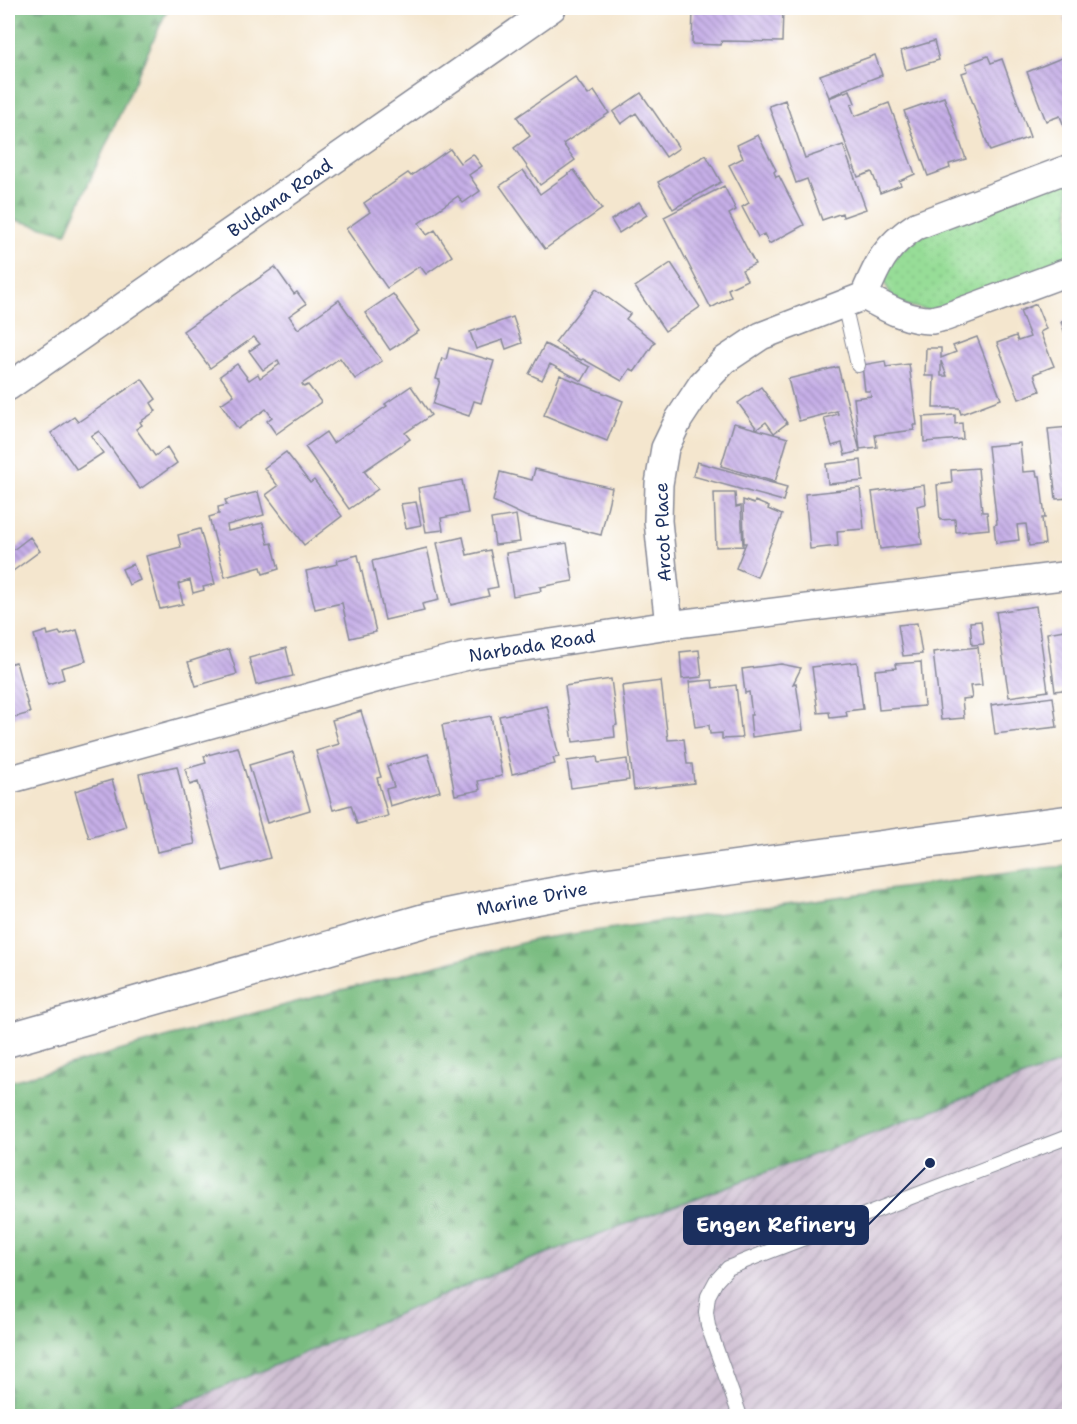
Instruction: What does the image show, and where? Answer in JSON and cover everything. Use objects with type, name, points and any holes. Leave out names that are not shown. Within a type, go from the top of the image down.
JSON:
[{"type":"street","name":"Buldana Road","points":[[8,387],[552,8]]},
{"type":"street","points":[[1070,168],[916,226],[888,249],[854,300],[887,308],[913,318],[932,320],[1070,271]]},
{"type":"street","name":"Arcot Place","points":[[669,625],[658,521],[658,484],[665,448],[679,419],[702,384],[725,360],[761,336],[854,300]]},
{"type":"street","name":"Narbada Road","points":[[8,780],[472,654],[669,625],[1070,576]]},
{"type":"street","name":"Marine Drive","points":[[8,1040],[426,920],[518,901],[598,886],[1070,822]]},
{"type":"lane","points":[[854,300],[858,365]]},
{"type":"lane","points":[[740,1416],[708,1326],[706,1312],[708,1296],[716,1281],[728,1268],[1070,1136]]},
{"type":"shaded area","points":[[1069,1060],[1069,1416],[154,1416],[510,1267]]},
{"type":"green space","points":[[8,8],[168,8],[66,233],[8,218]]},
{"type":"green space","points":[[1069,175],[1069,262],[931,311],[900,304],[890,294],[885,283],[885,270],[906,240]]},
{"type":"green space","points":[[1069,866],[1069,1060],[510,1267],[154,1416],[8,1416],[8,1082],[262,1011],[537,939]]},
{"type":"building","points":[[693,8],[783,8],[782,42],[722,41],[721,45],[692,44]]},
{"type":"building","points":[[1070,8],[1069,34],[1064,19],[1068,17],[1065,10]]},
{"type":"building","points":[[934,41],[939,60],[906,70],[901,51]]},
{"type":"building","points":[[875,55],[882,75],[829,97],[820,75]]},
{"type":"building","points":[[988,56],[991,63],[1002,59],[1030,137],[990,151],[962,73],[968,71],[966,64]]},
{"type":"building","points":[[1064,57],[1068,67],[1070,66],[1070,123],[1064,126],[1060,116],[1046,121],[1027,72]]},
{"type":"building","points":[[575,77],[588,95],[594,91],[609,113],[563,144],[575,160],[540,185],[514,148],[530,136],[517,117]]},
{"type":"building","points":[[850,90],[855,103],[851,105],[855,116],[889,103],[915,174],[899,181],[901,185],[880,193],[872,172],[858,177],[829,98]]},
{"type":"building","points":[[641,93],[679,148],[666,157],[636,113],[621,124],[613,112]]},
{"type":"building","points":[[944,97],[966,159],[949,164],[950,168],[928,176],[904,111]]},
{"type":"building","points":[[785,100],[805,158],[843,145],[866,209],[843,217],[842,213],[822,220],[807,179],[796,183],[769,106]]},
{"type":"building","points":[[758,135],[776,170],[774,172],[776,177],[779,176],[804,225],[769,244],[764,234],[758,237],[742,207],[749,203],[729,165],[743,158],[737,145]]},
{"type":"building","points":[[450,149],[460,163],[473,154],[482,166],[469,175],[480,191],[463,203],[458,196],[419,223],[427,235],[435,230],[452,256],[426,274],[420,266],[387,288],[346,229],[370,212],[364,203],[408,173],[411,176]]},
{"type":"building","points":[[706,155],[721,182],[673,209],[658,182]]},
{"type":"building","points":[[523,170],[540,194],[574,170],[602,209],[545,249],[500,186]]},
{"type":"building","points":[[724,186],[736,210],[729,214],[755,264],[742,270],[747,280],[728,289],[731,297],[711,308],[664,217]]},
{"type":"building","points":[[639,202],[647,215],[619,233],[611,220]]},
{"type":"building","points":[[671,263],[700,307],[665,331],[635,287]]},
{"type":"building","points":[[275,267],[294,294],[297,292],[306,304],[289,316],[298,329],[339,300],[382,361],[355,379],[340,358],[302,384],[304,387],[308,385],[321,402],[276,434],[267,421],[272,417],[266,409],[238,429],[221,404],[234,395],[220,376],[237,364],[249,380],[258,374],[260,378],[280,364],[278,360],[263,370],[249,351],[260,344],[254,337],[210,368],[183,331]]},
{"type":"building","points":[[596,289],[630,314],[626,319],[655,342],[635,371],[630,369],[622,381],[583,359],[579,359],[555,342]]},
{"type":"building","points":[[393,294],[419,331],[390,350],[365,313]]},
{"type":"building","points":[[1036,304],[1046,329],[1040,332],[1054,366],[1034,374],[1040,391],[1019,399],[997,343],[1016,336],[1018,341],[1030,337],[1020,311]]},
{"type":"building","points":[[513,317],[522,343],[506,349],[503,340],[476,349],[470,332]]},
{"type":"building","points":[[1070,319],[1070,345],[1069,345],[1061,322]]},
{"type":"building","points":[[977,337],[1001,399],[961,414],[959,408],[933,408],[934,376],[925,376],[926,348],[941,348],[941,358],[956,352],[953,346]],"holes":[[[941,361],[947,376],[941,376]]]},
{"type":"building","points":[[545,344],[590,367],[582,381],[550,364],[542,380],[529,374]]},
{"type":"building","points":[[449,348],[494,361],[481,403],[474,401],[469,416],[433,404],[440,380],[436,379],[442,358],[446,360]]},
{"type":"building","points":[[885,361],[886,367],[909,364],[917,425],[913,425],[914,430],[875,435],[877,447],[860,449],[854,398],[871,396],[870,391],[865,391],[862,365]]},
{"type":"building","points":[[838,367],[860,451],[845,455],[842,443],[832,446],[824,418],[838,414],[837,411],[799,421],[788,379]]},
{"type":"building","points":[[560,375],[623,401],[607,441],[544,415]]},
{"type":"building","points":[[142,379],[156,399],[151,403],[156,411],[140,422],[142,425],[136,429],[155,456],[167,447],[177,463],[140,489],[99,431],[91,436],[103,453],[77,470],[51,433],[74,417],[78,422]]},
{"type":"building","points":[[411,386],[431,415],[405,433],[410,439],[364,471],[378,489],[349,509],[305,447],[326,432],[333,443],[387,406],[385,404]]},
{"type":"building","points":[[761,387],[787,423],[774,433],[766,422],[757,429],[738,403]]},
{"type":"building","points":[[955,415],[955,424],[962,423],[963,439],[924,442],[923,417]]},
{"type":"building","points":[[734,423],[788,438],[775,482],[721,466]]},
{"type":"building","points":[[1070,427],[1070,498],[1056,499],[1048,429]]},
{"type":"building","points":[[1020,443],[1023,472],[1036,471],[1037,476],[1040,476],[1045,518],[1042,518],[1045,544],[1029,546],[1026,524],[1017,525],[1019,540],[996,543],[994,525],[997,524],[988,446]]},
{"type":"building","points":[[286,452],[310,483],[314,480],[342,516],[304,545],[266,495],[278,486],[264,468]]},
{"type":"building","points":[[861,460],[863,481],[828,484],[826,464]]},
{"type":"building","points":[[697,462],[787,487],[783,501],[693,476]]},
{"type":"building","points":[[978,468],[982,512],[987,512],[989,529],[956,532],[955,519],[940,520],[937,485],[952,483],[951,470]]},
{"type":"building","points":[[535,469],[612,488],[601,535],[525,516],[493,501],[500,472],[532,480]]},
{"type":"building","points":[[462,480],[468,513],[441,518],[443,530],[426,532],[418,488]]},
{"type":"building","points":[[924,485],[926,504],[917,506],[922,544],[880,549],[872,492]]},
{"type":"building","points":[[860,488],[864,529],[837,531],[838,546],[810,549],[805,494]]},
{"type":"building","points":[[258,492],[264,515],[227,525],[228,531],[263,523],[268,544],[272,543],[279,569],[263,574],[261,567],[225,577],[209,517],[219,514],[218,507],[227,505],[225,500]]},
{"type":"building","points":[[714,493],[735,493],[736,507],[741,506],[743,546],[716,547]]},
{"type":"building","points":[[743,500],[754,504],[755,501],[782,515],[757,577],[736,568],[746,543],[744,543]]},
{"type":"building","points":[[416,502],[421,525],[406,528],[401,504]]},
{"type":"building","points":[[516,515],[520,542],[495,545],[491,519]]},
{"type":"building","points":[[200,529],[215,584],[193,593],[190,580],[178,584],[183,604],[160,609],[146,556],[181,547],[178,535]]},
{"type":"building","points":[[30,537],[40,551],[13,571],[8,563],[8,554]]},
{"type":"building","points":[[463,537],[467,555],[490,550],[498,587],[487,589],[489,596],[451,605],[437,543]]},
{"type":"building","points":[[567,543],[573,581],[540,587],[541,591],[513,596],[506,553]]},
{"type":"building","points":[[427,548],[439,600],[422,604],[424,611],[385,620],[372,561]]},
{"type":"building","points":[[358,555],[376,632],[350,638],[342,603],[315,609],[306,571],[338,564],[337,560]]},
{"type":"building","points":[[133,564],[140,580],[129,585],[122,569]]},
{"type":"building","points":[[1036,606],[1048,691],[1009,697],[996,612]]},
{"type":"building","points":[[981,621],[984,644],[972,645],[970,622]]},
{"type":"building","points":[[917,623],[922,654],[903,656],[898,625]]},
{"type":"building","points":[[1070,629],[1070,689],[1055,691],[1047,633]]},
{"type":"building","points":[[77,630],[86,661],[61,668],[64,679],[48,684],[34,635],[47,631],[48,635],[59,632],[61,635]]},
{"type":"building","points":[[978,647],[982,685],[970,686],[972,698],[962,699],[964,718],[941,720],[933,652]]},
{"type":"building","points":[[286,648],[293,676],[256,685],[249,658]]},
{"type":"building","points":[[229,649],[237,674],[196,686],[188,662]]},
{"type":"building","points":[[699,650],[702,677],[682,679],[680,652]]},
{"type":"building","points":[[16,662],[30,713],[8,719],[8,664]]},
{"type":"building","points":[[857,662],[863,709],[846,711],[847,716],[830,718],[829,712],[818,713],[812,667]]},
{"type":"building","points":[[921,662],[924,706],[879,710],[875,670],[896,668],[895,664]]},
{"type":"building","points":[[781,664],[801,668],[793,684],[796,683],[803,730],[752,737],[749,692],[745,693],[742,669]]},
{"type":"building","points":[[611,679],[617,725],[614,726],[615,737],[573,742],[565,686]]},
{"type":"building","points":[[712,680],[713,688],[736,685],[742,738],[722,739],[722,733],[710,734],[709,725],[695,727],[689,682]]},
{"type":"building","points":[[661,681],[668,740],[684,739],[687,764],[692,764],[694,783],[634,790],[622,686]]},
{"type":"building","points":[[1053,697],[1057,727],[995,734],[991,705]]},
{"type":"building","points":[[547,706],[559,757],[553,758],[555,764],[512,774],[499,716]]},
{"type":"building","points":[[361,711],[381,777],[377,778],[388,816],[357,824],[351,805],[333,810],[316,751],[339,744],[332,720]]},
{"type":"building","points":[[491,716],[502,776],[478,781],[480,790],[455,795],[442,725]]},
{"type":"building","points":[[238,747],[270,858],[223,871],[198,782],[190,785],[185,769],[206,763],[204,756]]},
{"type":"building","points":[[293,752],[310,810],[267,823],[249,765]]},
{"type":"building","points":[[428,754],[440,791],[390,806],[386,789],[394,787],[387,766]]},
{"type":"building","points":[[597,757],[598,763],[627,759],[629,780],[571,788],[567,761]]},
{"type":"building","points":[[177,766],[195,844],[157,852],[139,774]]},
{"type":"building","points":[[112,780],[126,827],[89,838],[75,791]]},
{"type":"place","name":"Engen Refinery","points":[[930,1163]]}]
